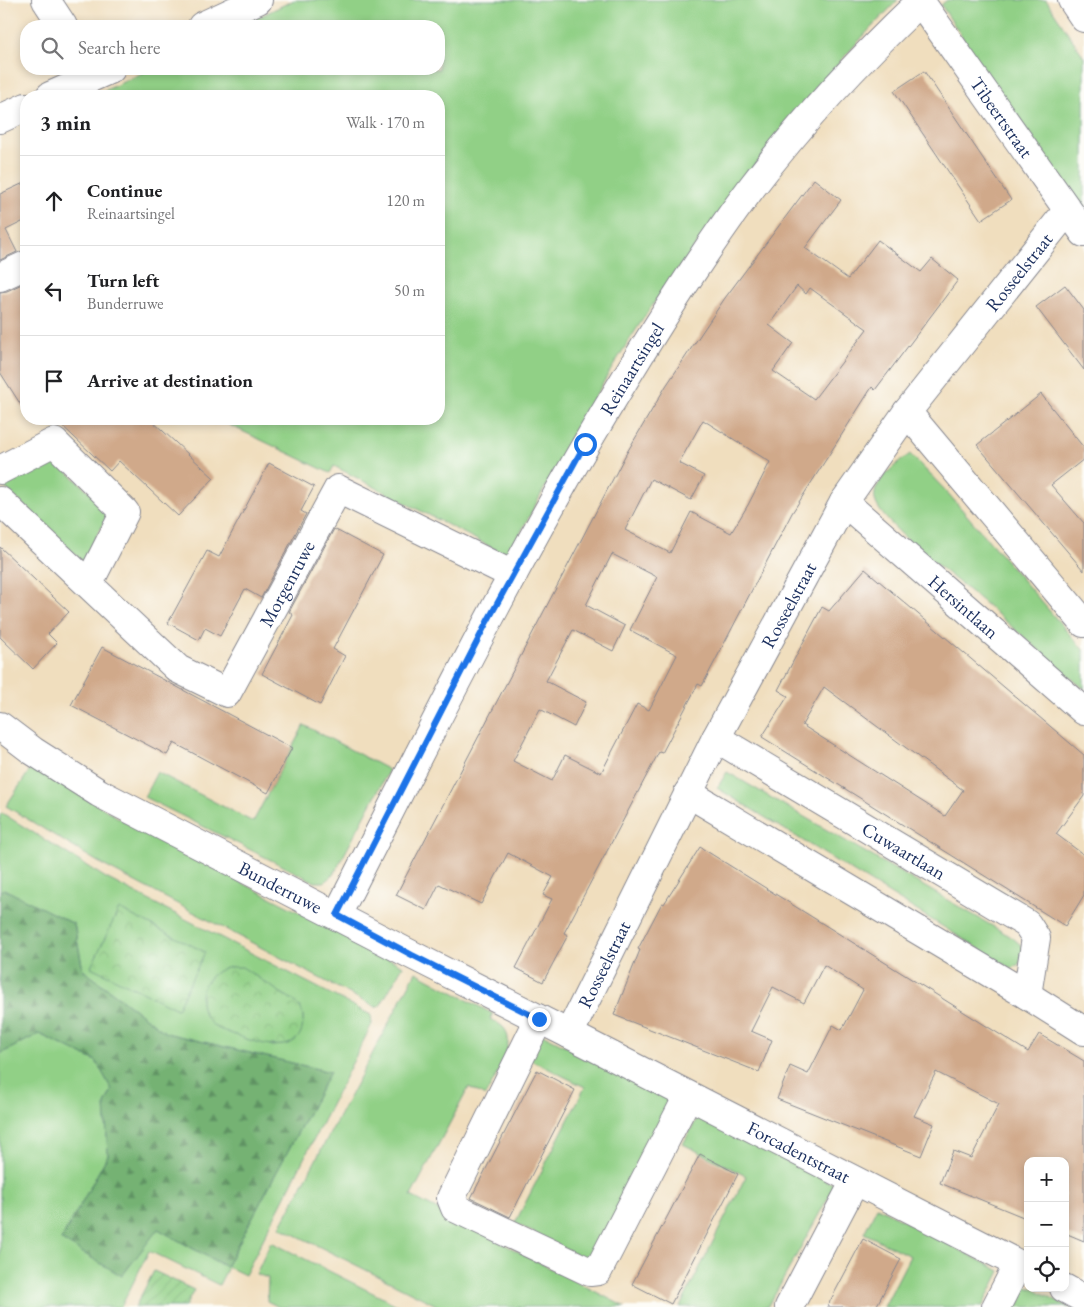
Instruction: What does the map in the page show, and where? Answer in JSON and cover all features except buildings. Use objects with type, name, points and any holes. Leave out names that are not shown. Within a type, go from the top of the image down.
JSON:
[{"type":"street","points":[[46,0],[59,20]]},
{"type":"street","points":[[215,20],[258,0]]},
{"type":"street","points":[[1072,0],[1084,18]]},
{"type":"street","name":"Tibeertstraat","points":[[921,1],[1084,233]]},
{"type":"street","name":"Reinaartsingel","points":[[337,915],[513,575],[585,444],[666,312],[719,232],[808,119],[873,47],[921,1]]},
{"type":"street","points":[[62,90],[91,75]]},
{"type":"street","points":[[0,119],[20,110]]},
{"type":"street","name":"Rosseelstraat","points":[[569,1034],[716,738],[844,502],[907,412],[1067,211]]},
{"type":"street","points":[[0,277],[20,268]]},
{"type":"street","points":[[907,412],[1084,623]]},
{"type":"street","points":[[0,470],[54,442],[125,512],[89,583]]},
{"type":"street","name":"Morgenruwe","points":[[0,501],[178,669],[227,693],[338,489],[513,575]]},
{"type":"street","name":"Hersintlaan","points":[[844,502],[1084,711]]},
{"type":"street","name":"Bunderruwe","points":[[0,726],[33,751],[100,793],[569,1034]]},
{"type":"street","name":"Cuwaartlaan","points":[[716,738],[1027,924],[1036,938],[1027,995]]},
{"type":"street","points":[[688,793],[1084,1031]]},
{"type":"street","points":[[539,1019],[451,1198],[455,1208],[590,1272],[598,1271],[688,1096]]},
{"type":"street","name":"Forcadentstraat","points":[[569,1034],[1023,1267]]},
{"type":"street","points":[[789,1307],[855,1182]]},
{"type":"street","points":[[996,1307],[1023,1267]]},
{"type":"street","points":[[1069,1291],[1084,1299]]},
{"type":"green space","points":[[294,0],[898,0],[844,57],[793,117],[721,210],[651,307],[591,404],[508,556],[334,466],[330,473],[230,425],[445,425],[445,90],[106,90],[138,75],[445,75],[445,20],[252,20]]},
{"type":"green space","points":[[947,0],[1046,0],[1084,57],[1084,216],[1027,135],[941,5]]},
{"type":"green space","points":[[910,454],[946,491],[1084,651],[1084,689],[982,601],[922,553],[880,510],[875,500],[877,486],[886,474]]},
{"type":"green space","points":[[51,457],[105,506],[106,518],[84,560],[81,560],[0,483]]},
{"type":"green space","points":[[304,725],[389,770],[334,874],[324,882],[315,882],[144,797],[157,772],[253,822]]},
{"type":"green space","points":[[34,764],[117,817],[148,834],[403,966],[380,1006],[375,1007],[103,865],[6,806]]},
{"type":"green space","points":[[727,772],[1013,938],[1023,947],[1020,963],[1012,969],[717,788]]},
{"type":"green space","points":[[2,813],[106,878],[371,1015],[372,1024],[245,1275],[228,1267],[219,1285],[149,1251],[121,1307],[0,1307],[0,1054],[39,1034],[96,1061],[112,1090],[105,1104],[108,1155],[61,1240],[158,1229],[226,1267],[330,1072],[166,1033],[83,970],[74,924],[5,890],[0,891],[0,815]],"holes":[[[201,997],[303,1016],[298,1034],[291,1042],[272,1046],[203,1013]]]},
{"type":"green space","points":[[4,889],[74,924],[83,970],[166,1033],[330,1072],[226,1267],[158,1229],[122,1276],[61,1240],[108,1155],[105,1104],[112,1090],[96,1061],[39,1034],[0,1054],[0,891]]},
{"type":"green space","points":[[119,909],[205,952],[177,1009],[91,967]]},
{"type":"green space","points":[[232,967],[242,967],[299,1006],[303,1015],[303,1022],[297,1039],[288,1044],[265,1044],[219,1029],[212,1024],[203,1011],[201,1003],[203,987],[216,972]]},
{"type":"green space","points":[[416,972],[493,1014],[490,1019],[503,1027],[507,1034],[508,1042],[503,1062],[485,1096],[469,1087],[411,1196],[625,1307],[440,1307],[280,1227]]},
{"type":"green space","points":[[542,1034],[675,1101],[592,1263],[515,1223],[585,1087],[529,1059]]},
{"type":"green space","points":[[699,1115],[835,1185],[768,1307],[680,1307],[746,1176],[683,1144]]},
{"type":"green space","points":[[877,1207],[1000,1271],[982,1307],[884,1307],[910,1256],[864,1233]]},
{"type":"green space","points":[[271,1242],[401,1307],[279,1307],[267,1301],[268,1278],[256,1274]]},
{"type":"green space","points":[[154,1271],[194,1290],[185,1307],[135,1307]]},
{"type":"green space","points":[[1024,1288],[1024,1292],[1041,1292],[1069,1307],[1015,1307]]},
{"type":"route","points":[[539,1019],[337,915],[487,622],[585,444]]}]
